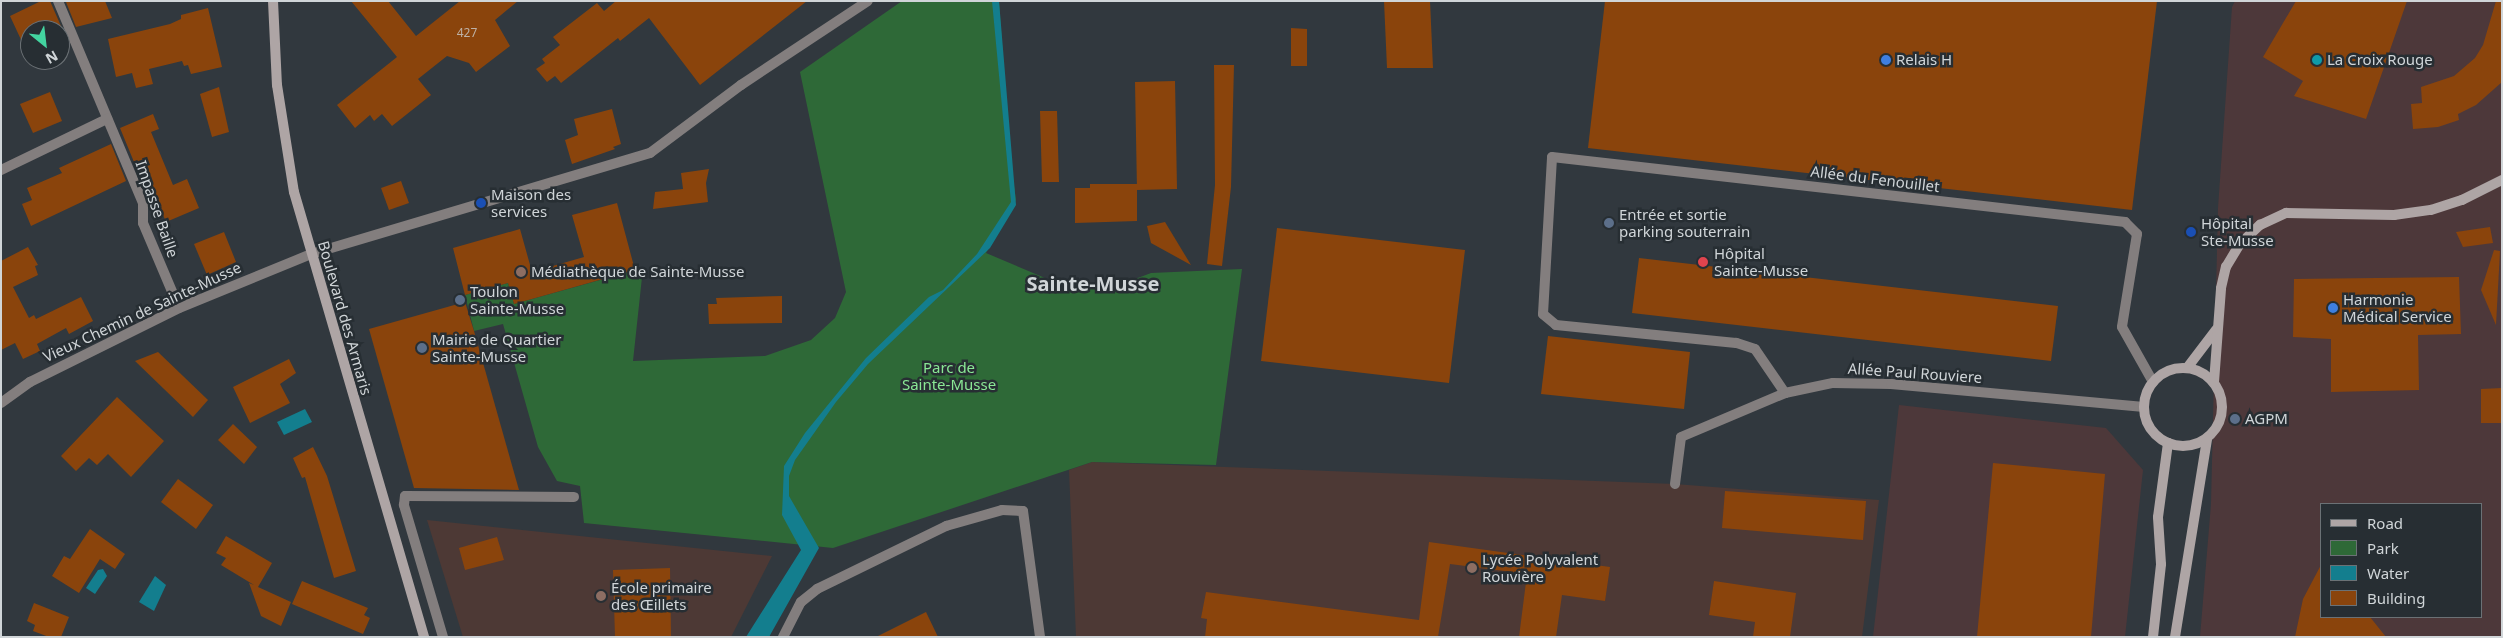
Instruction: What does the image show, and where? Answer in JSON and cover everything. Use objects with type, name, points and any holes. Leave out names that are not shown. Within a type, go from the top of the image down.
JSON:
[{"type":"main road","name":"Boulevard des Armaris","points":[[273,1],[278,85],[294,192],[310,254],[424,637]]},
{"type":"main road","points":[[2214,382],[2197,370],[2187,368],[2168,371],[2154,382],[2144,407],[2153,432],[2168,443],[2195,444],[2207,438],[2218,424],[2223,405],[2214,382],[2216,330],[2226,267],[2240,244],[2260,225],[2286,213],[2394,215],[2431,210],[2462,200],[2502,180]]},
{"type":"main road","points":[[2187,368],[2216,330]]},
{"type":"main road","points":[[2175,637],[2207,438]]},
{"type":"main road","points":[[2153,637],[2161,564],[2158,517],[2168,443]]},
{"type":"street","name":"Impasse Baille","points":[[58,1],[143,203],[143,222],[179,308]]},
{"type":"street","name":"Vieux Chemin de Sainte-Musse","points":[[1,403],[30,382],[179,308],[310,254],[650,153],[742,85],[868,1]]},
{"type":"street","points":[[1,170],[107,120]]},
{"type":"street","name":"Allée du Fenouillet","points":[[1785,393],[1755,349],[1736,343],[1556,325],[1543,314],[1552,157],[2125,222],[2137,234],[2122,327],[2154,382]]},
{"type":"street","name":"Allée Paul Rouviere","points":[[1675,484],[1681,438],[1785,393],[1833,383],[1891,384],[2144,407]]},
{"type":"street","points":[[443,637],[404,505],[405,496],[574,497]]},
{"type":"street","points":[[783,637],[801,602],[817,589],[946,526],[1002,510],[1023,512],[1040,637]]},
{"type":"shaded area","points":[[2235,1],[2502,1],[2502,637],[2200,637],[2211,504],[2218,208],[2232,7]]},
{"type":"shaded area","points":[[1899,405],[2106,428],[2143,470],[2125,637],[1873,637]]},
{"type":"shaded area","name":"Lycée Polyvalent Rouvière","points":[[1092,462],[1675,484],[1879,500],[1862,637],[1076,637],[1069,470]]},
{"type":"shaded area","name":"École primaire des Œillets","points":[[427,520],[772,556],[731,637],[463,637]]},
{"type":"green space","name":"Parc de Sainte-Musse","points":[[902,1],[999,1],[1010,156],[1016,200],[986,253],[1064,286],[1106,290],[1151,273],[1242,269],[1216,465],[1092,462],[833,548],[584,523],[580,486],[557,481],[538,447],[503,324],[474,331],[465,295],[508,283],[514,304],[643,268],[633,361],[765,356],[811,340],[835,318],[846,292],[800,72]]},
{"type":"water","points":[[992,1],[999,1],[1016,205],[990,248],[868,364],[836,402],[795,460],[789,476],[789,496],[819,548],[769,637],[746,637],[801,550],[782,515],[784,466],[805,433],[866,358],[929,297],[943,290],[977,254],[1011,202]]},
{"type":"water","points":[[305,409],[312,422],[284,435],[277,422]]},
{"type":"water","points":[[103,569],[107,576],[95,594],[86,588],[98,570]]},
{"type":"water","points":[[155,576],[166,585],[154,611],[139,602]]},
{"type":"building","points":[[41,1],[50,1],[58,20],[20,20],[20,38],[10,16]]},
{"type":"building","points":[[105,1],[112,18],[76,27],[66,2]]},
{"type":"building","points":[[351,1],[388,1],[416,36],[460,1],[518,1],[495,20],[510,46],[476,72],[469,63],[447,56],[418,79],[431,95],[392,126],[382,114],[374,121],[370,115],[355,128],[337,105],[397,57]]},
{"type":"building","points":[[616,1],[807,1],[700,85],[649,18],[620,41],[618,38],[561,83],[555,76],[547,82],[536,69],[545,63],[542,59],[560,45],[553,37],[597,3],[604,11]]},
{"type":"building","points":[[1384,1],[1430,1],[1433,68],[1387,68]]},
{"type":"building","points":[[1605,1],[2157,1],[2132,210],[1588,148]]},
{"type":"building","name":"La Croix Rouge","points":[[2296,1],[2407,1],[2366,119],[2294,96],[2303,81],[2263,57]]},
{"type":"building","points":[[2496,1],[2502,1],[2502,82],[2476,105],[2458,114],[2459,120],[2438,127],[2413,129],[2411,104],[2422,103],[2421,87],[2454,76],[2475,58],[2483,45]]},
{"type":"building","points":[[208,8],[222,67],[191,74],[188,65],[184,66],[182,61],[149,69],[153,84],[136,88],[132,73],[116,77],[108,39],[170,24],[181,19],[181,15]]},
{"type":"building","points":[[1291,28],[1307,29],[1307,66],[1291,66]]},
{"type":"building","points":[[1214,65],[1234,65],[1231,187],[1222,266],[1207,264],[1215,185]]},
{"type":"building","points":[[1175,81],[1177,189],[1137,190],[1135,82]]},
{"type":"building","points":[[219,87],[229,132],[212,137],[200,94]]},
{"type":"building","points":[[50,92],[62,121],[33,133],[20,104]]},
{"type":"building","points":[[612,109],[621,144],[613,147],[615,149],[572,164],[565,140],[578,135],[574,119]]},
{"type":"building","points":[[1040,111],[1057,111],[1059,182],[1042,182]]},
{"type":"building","points":[[153,114],[159,129],[151,132],[173,185],[187,179],[199,208],[166,222],[154,193],[148,196],[120,128]]},
{"type":"building","points":[[111,144],[126,181],[31,226],[22,204],[32,200],[27,188],[62,173],[59,168]]},
{"type":"building","points":[[709,169],[706,183],[708,202],[653,209],[655,192],[683,189],[681,173]]},
{"type":"building","points":[[401,181],[409,203],[389,210],[381,188]]},
{"type":"building","points":[[1090,184],[1137,184],[1137,221],[1075,223],[1075,188],[1090,188]]},
{"type":"building","points":[[617,203],[635,270],[514,304],[508,283],[465,295],[453,248],[520,229],[532,272],[584,257],[572,215]]},
{"type":"building","points":[[1165,222],[1191,265],[1151,243],[1147,226]]},
{"type":"building","points":[[2490,227],[2493,243],[2463,247],[2456,232]]},
{"type":"building","points":[[1277,228],[1465,250],[1449,383],[1261,361]]},
{"type":"building","points":[[224,232],[236,262],[207,275],[194,244]]},
{"type":"building","points":[[28,247],[38,265],[35,266],[38,275],[13,287],[29,318],[34,315],[36,319],[81,297],[93,321],[69,334],[66,328],[37,344],[40,351],[23,359],[15,343],[1,350],[1,261]]},
{"type":"building","points":[[2494,250],[2500,251],[2496,325],[2481,290]]},
{"type":"building","points":[[1639,258],[2058,306],[2051,361],[1632,313]]},
{"type":"building","points":[[2459,277],[2461,334],[2418,335],[2419,390],[2331,392],[2331,339],[2293,337],[2294,279]]},
{"type":"building","points":[[782,296],[782,323],[709,324],[708,304],[717,304],[716,298]]},
{"type":"building","points":[[465,302],[519,490],[414,488],[369,329]]},
{"type":"building","points":[[1548,336],[1690,352],[1684,409],[1541,394]]},
{"type":"building","points":[[158,352],[208,400],[193,417],[135,361]]},
{"type":"building","points":[[289,359],[296,373],[280,384],[290,403],[250,423],[233,387]]},
{"type":"building","points":[[2502,388],[2502,423],[2481,423],[2481,389]]},
{"type":"building","points":[[117,397],[164,441],[131,477],[108,454],[97,465],[89,458],[76,471],[61,456]]},
{"type":"building","points":[[233,424],[257,447],[244,464],[218,440]]},
{"type":"building","points":[[313,447],[327,476],[356,571],[334,578],[305,477],[302,478],[293,458]]},
{"type":"building","points":[[1993,463],[2105,474],[2091,637],[1977,637]]},
{"type":"building","points":[[178,479],[213,505],[196,529],[161,502]]},
{"type":"building","points":[[1725,491],[1866,501],[1863,540],[1722,528]]},
{"type":"building","points":[[90,529],[125,554],[115,569],[100,559],[79,593],[52,576],[64,556],[70,559]]},
{"type":"building","points":[[226,536],[272,563],[258,587],[291,602],[281,626],[261,616],[249,583],[254,585],[221,565],[226,558],[216,553]]},
{"type":"building","points":[[497,537],[504,560],[465,570],[459,548]]},
{"type":"building","points":[[1429,542],[1610,567],[1605,601],[1562,595],[1556,637],[1519,637],[1527,574],[1450,564],[1438,637],[1205,637],[1207,619],[1201,618],[1206,592],[1419,620]]},
{"type":"building","points":[[2320,567],[2320,618],[2371,618],[2386,637],[2295,637],[2303,599]]},
{"type":"building","points":[[670,568],[671,637],[615,637],[613,570]]},
{"type":"building","points":[[302,581],[368,608],[364,615],[370,618],[363,634],[292,604]]},
{"type":"building","points":[[1714,581],[1796,593],[1790,637],[1753,637],[1755,622],[1709,615]]},
{"type":"building","points":[[34,603],[69,617],[61,637],[49,637],[33,631],[35,625],[27,621]]},
{"type":"building","points":[[926,612],[938,637],[876,637]]},
{"type":"place","name":"Relais H","points":[[1886,60]]},
{"type":"place","name":"La Croix Rouge","points":[[2317,60]]},
{"type":"place","name":"Maison des services","points":[[481,203]]},
{"type":"place","name":"Entrée et sortie parking souterrain","points":[[1609,223]]},
{"type":"place","name":"Hôpital Ste-Musse","points":[[2191,232]]},
{"type":"place","name":"Hôpital Sainte-Musse","points":[[1703,262]]},
{"type":"place","name":"Médiathèque de Sainte-Musse","points":[[521,272]]},
{"type":"place","name":"Toulon Sainte-Musse","points":[[460,300]]},
{"type":"place","name":"Harmonie Médical Service","points":[[2333,308]]},
{"type":"place","name":"Mairie de Quartier Sainte-Musse","points":[[422,348]]},
{"type":"place","name":"AGPM","points":[[2235,419]]},
{"type":"place","name":"Lycée Polyvalent Rouvière","points":[[1472,568]]},
{"type":"place","name":"École primaire des Œillets","points":[[601,596]]},
{"type":"district","name":"Sainte-Musse","points":[[1093,283]]}]
